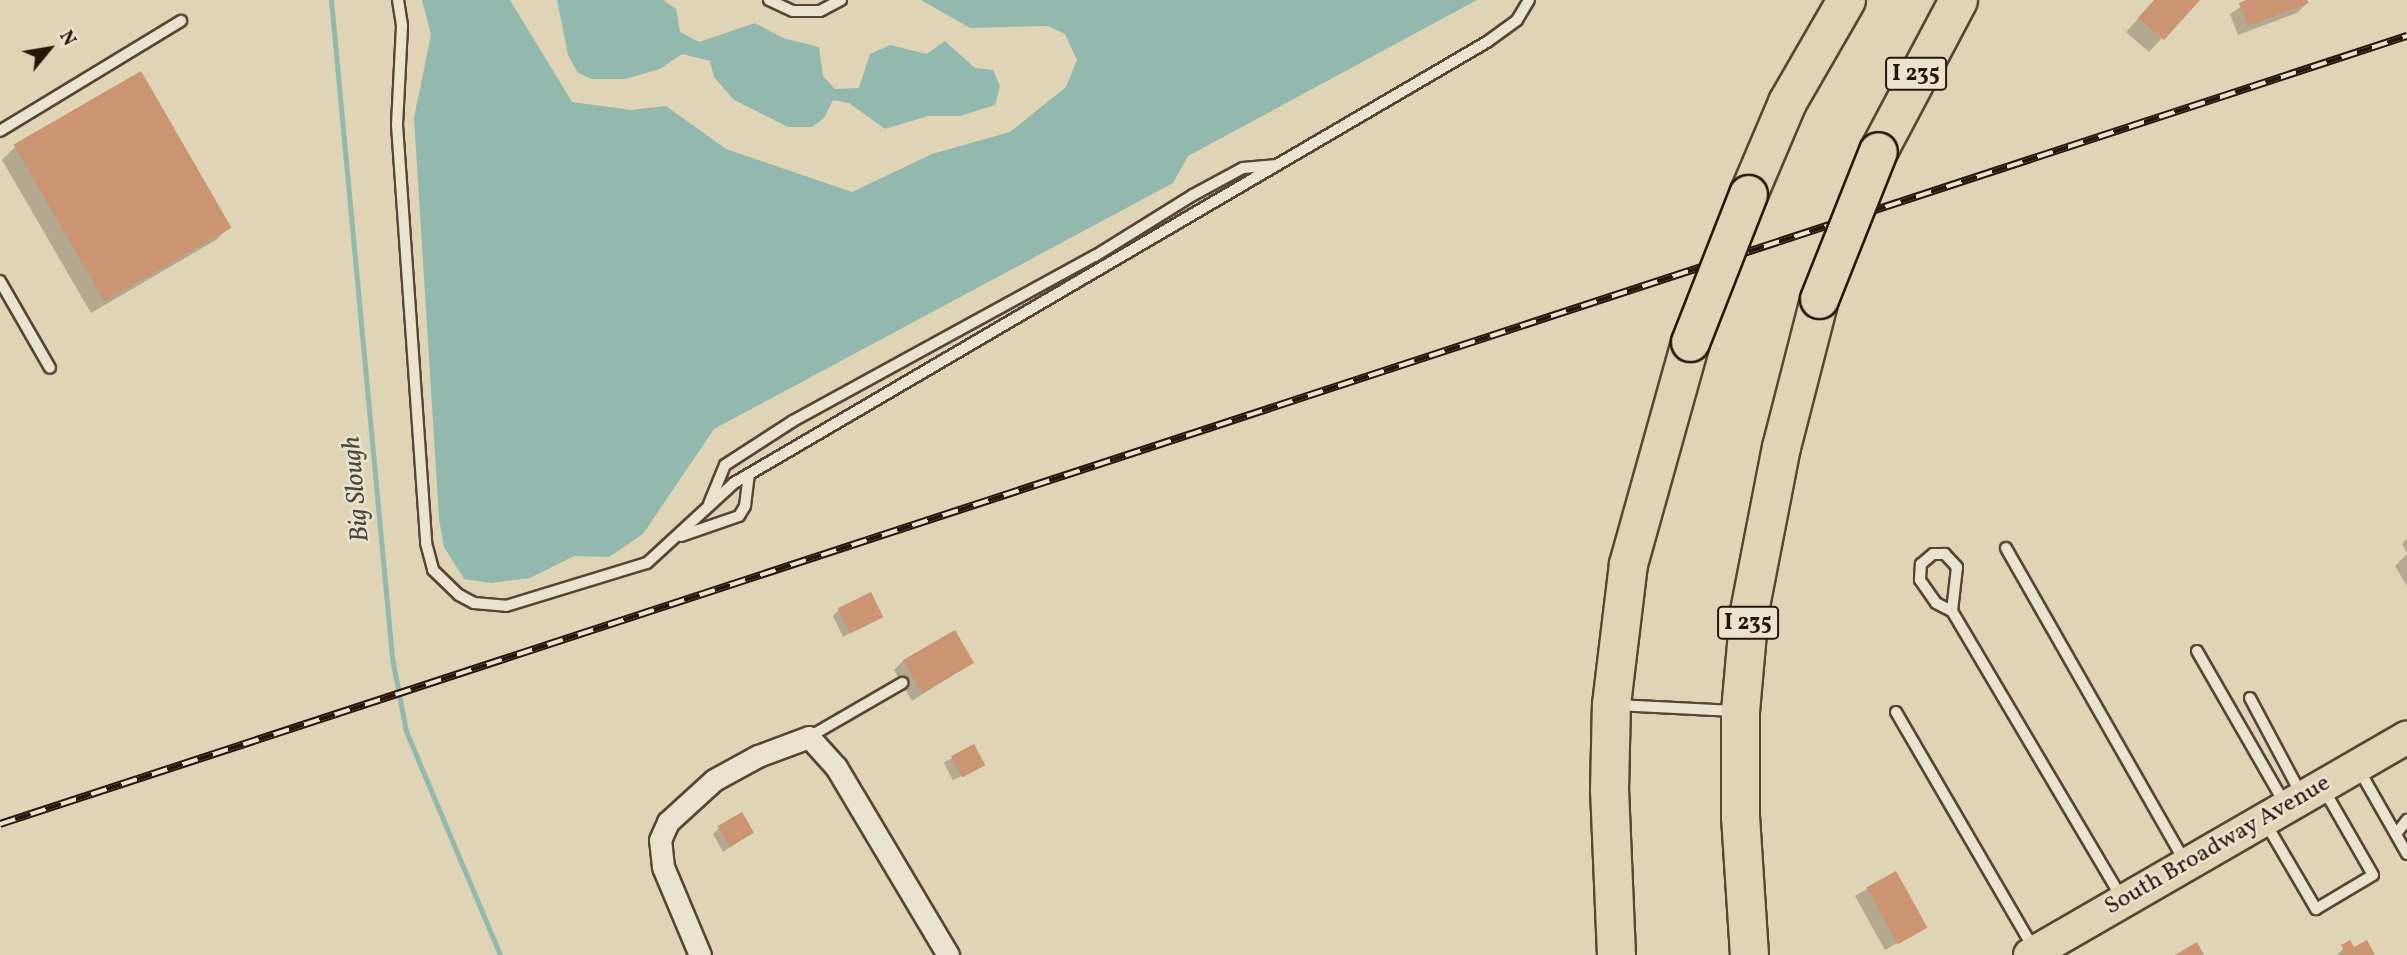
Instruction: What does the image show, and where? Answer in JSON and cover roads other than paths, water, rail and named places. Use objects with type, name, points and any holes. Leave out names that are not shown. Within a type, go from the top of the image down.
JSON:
[{"type":"highway","points":[[1616,955],[1609,790],[1611,704],[1628,564],[1690,342],[1787,102],[1846,0]]},
{"type":"highway","name":"I 235","points":[[1749,955],[1740,816],[1740,711],[1757,570],[1781,447],[1819,299],[1878,151],[1958,0]]},
{"type":"main road","name":"South Broadway Avenue","points":[[2033,953],[2357,766],[2404,745]]},
{"type":"street","points":[[700,955],[663,867],[660,840],[668,822],[714,780],[758,756],[810,737],[823,748],[948,955]]},
{"type":"lane","points":[[398,0],[402,26],[397,125],[426,543],[433,569],[474,603],[506,606],[647,563],[680,536],[708,506],[749,474],[1283,164],[1486,42],[1517,20],[1529,0]]},
{"type":"lane","points":[[769,0],[793,11],[820,11],[841,0]]},
{"type":"lane","points":[[0,131],[181,20]]},
{"type":"lane","points":[[708,506],[726,465],[793,421],[1095,256],[1233,174],[1283,164]]},
{"type":"lane","points":[[0,281],[50,368]]},
{"type":"lane","points":[[680,536],[739,516],[749,474]]},
{"type":"lane","points":[[2006,548],[2187,864]]},
{"type":"lane","points":[[1952,611],[1957,567],[1945,554],[1933,554],[1921,564],[1920,580],[1936,603],[1952,611],[2123,901]]},
{"type":"lane","points":[[2197,651],[2294,802],[2373,875],[2316,909],[2294,802],[2250,698]]},
{"type":"lane","points":[[810,737],[902,683]]},
{"type":"lane","points":[[1611,704],[1740,711]]},
{"type":"lane","points":[[1896,712],[2033,953]]},
{"type":"lane","points":[[2357,766],[2407,854]]},
{"type":"lane","points":[[2396,834],[2407,820]]},
{"type":"water","points":[[422,0],[510,0],[572,102],[631,110],[666,106],[726,149],[852,192],[932,154],[1010,132],[1066,87],[1077,60],[1065,34],[1048,26],[970,28],[921,0],[1477,0],[1188,156],[1173,183],[714,429],[643,534],[609,557],[574,556],[530,578],[491,583],[464,579],[444,547],[439,519],[414,118],[431,35]]},
{"type":"water","points":[[557,0],[663,0],[676,9],[680,32],[699,42],[755,23],[783,38],[819,47],[823,76],[835,89],[859,88],[870,54],[890,45],[927,54],[945,41],[975,68],[993,70],[1000,86],[995,105],[960,116],[928,116],[885,129],[849,103],[833,100],[824,118],[812,127],[788,127],[734,100],[714,77],[710,61],[682,54],[660,69],[625,79],[592,79],[578,73],[568,55]]},
{"type":"waterway","name":"Big Slough","points":[[331,0],[392,658],[406,731],[500,955]]},
{"type":"railway","points":[[0,824],[2407,36]]}]
